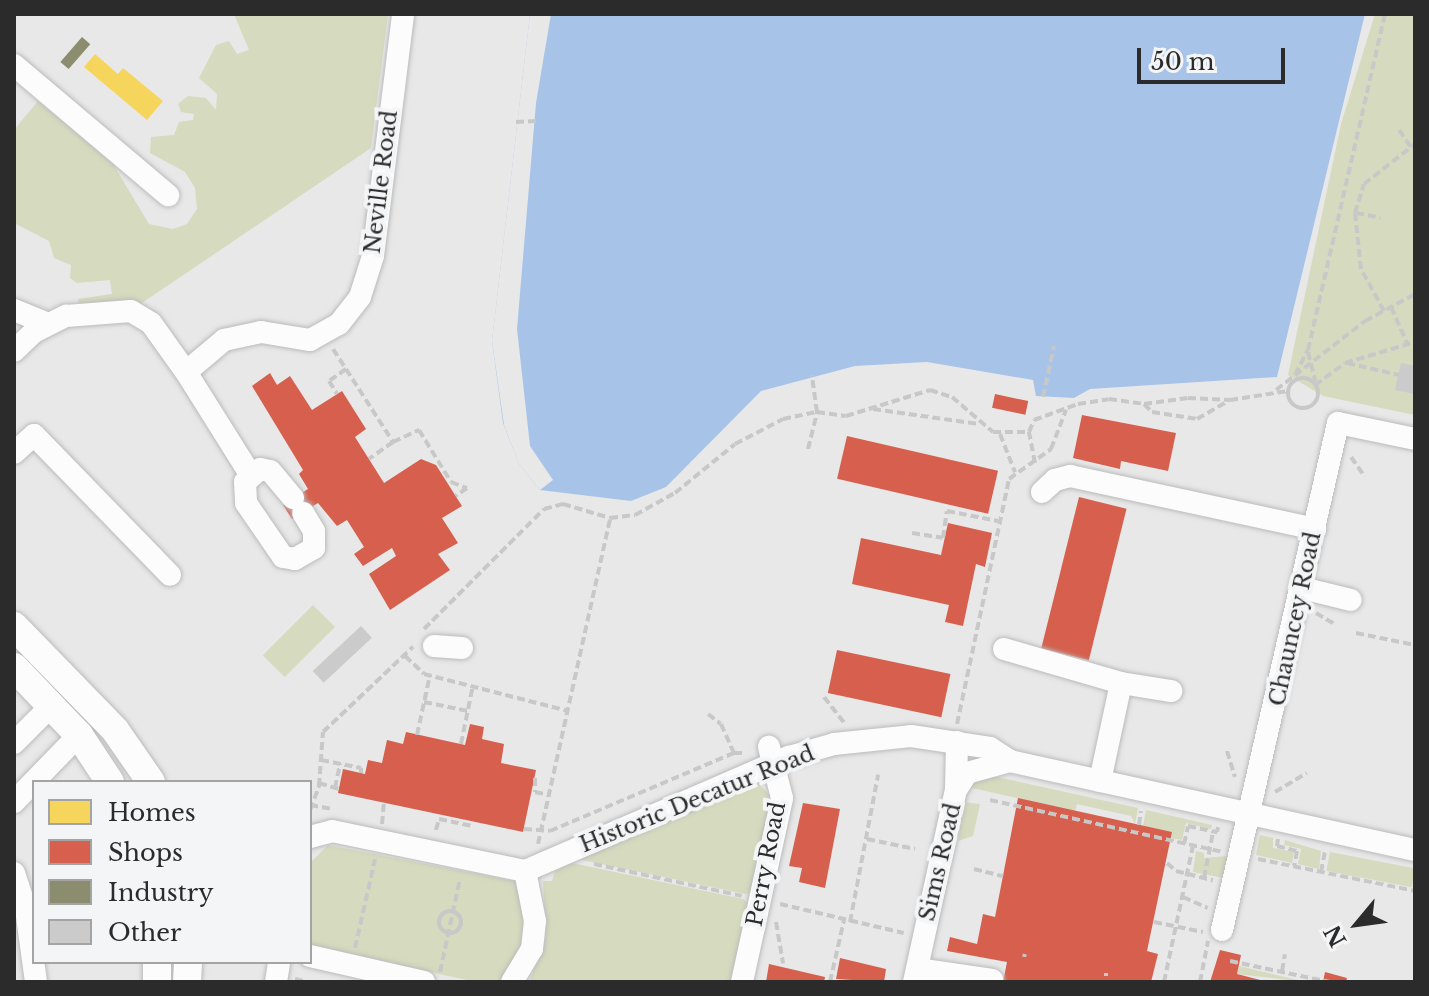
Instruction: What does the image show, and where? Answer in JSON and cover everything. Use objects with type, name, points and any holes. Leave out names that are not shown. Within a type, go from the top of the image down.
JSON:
[{"type":"main road","points":[[14,626],[115,730],[150,780]]},
{"type":"main road","points":[[14,667],[79,735],[109,780]]},
{"type":"street","name":"Neville Road","points":[[324,334],[353,309],[373,256],[403,14]]},
{"type":"street","points":[[14,65],[168,195]]},
{"type":"street","points":[[14,310],[48,324]]},
{"type":"street","points":[[14,351],[48,324],[87,312],[131,311],[145,317],[165,339],[250,474]]},
{"type":"street","points":[[186,372],[224,340],[261,332],[310,340],[324,334]]},
{"type":"street","name":"Chauncey Road","points":[[1216,932],[1233,888],[1251,814],[1338,423],[1415,439]]},
{"type":"street","points":[[14,453],[34,435],[170,575]]},
{"type":"street","points":[[270,471],[314,531],[314,548],[295,559],[283,557],[246,503],[243,493],[250,474],[270,471]]},
{"type":"street","points":[[1042,492],[1055,480],[1070,476],[1315,529]]},
{"type":"street","points":[[1302,588],[1351,600]]},
{"type":"street","points":[[434,646],[462,648]]},
{"type":"street","points":[[1004,649],[1121,683],[1171,691]]},
{"type":"street","points":[[1100,781],[1121,683]]},
{"type":"street","points":[[14,743],[52,705]]},
{"type":"street","name":"Historic Decatur Road","points":[[525,871],[771,755],[834,744],[957,733],[1010,761],[1415,850]]},
{"type":"street","name":"Sims Road","points":[[916,975],[956,790],[957,733]]},
{"type":"street","points":[[35,780],[79,735]]},
{"type":"street","name":"Perry Road","points":[[742,982],[782,798],[771,755]]},
{"type":"street","points":[[956,790],[967,773],[1010,761]]},
{"type":"street","points":[[14,802],[32,783]]},
{"type":"street","points":[[312,836],[332,831],[525,871],[535,921],[532,949],[512,982]]},
{"type":"street","points":[[14,873],[26,909],[32,953]]},
{"type":"street","points":[[312,956],[432,977]]},
{"type":"street","points":[[916,975],[992,980]]},
{"type":"path","points":[[1295,375],[1308,350],[1385,14]]},
{"type":"path","points":[[516,122],[536,121]]},
{"type":"path","points":[[1384,311],[1361,269],[1355,213],[1364,184],[1413,146],[1399,130]]},
{"type":"path","points":[[1355,213],[1381,218]]},
{"type":"path","points":[[1274,391],[1384,311],[1415,294]]},
{"type":"path","points":[[1391,307],[1408,345]]},
{"type":"path","points":[[324,334],[393,442]]},
{"type":"path","points":[[1316,384],[1345,363],[1415,342]]},
{"type":"path","points":[[1043,397],[1054,346]]},
{"type":"path","points":[[1308,350],[1310,376],[1322,397]]},
{"type":"path","points":[[1345,363],[1399,375]]},
{"type":"path","points":[[337,394],[329,381],[346,369]]},
{"type":"path","points":[[808,449],[817,412],[812,375]]},
{"type":"path","points":[[1035,463],[1029,432],[1041,415],[1109,399],[1144,404],[1188,398],[1230,400],[1288,391],[1300,379],[1316,384]]},
{"type":"path","points":[[1288,391],[1291,402],[1306,408],[1318,396],[1316,384]]},
{"type":"path","points":[[537,849],[610,518],[656,505],[756,432],[817,412],[846,416],[930,390],[952,397],[981,425]]},
{"type":"path","points":[[1144,404],[1152,412],[1197,419],[1230,400]]},
{"type":"path","points":[[872,409],[981,425],[1000,434],[1029,432]]},
{"type":"path","points":[[1015,472],[1035,463],[1059,438],[1066,410]]},
{"type":"path","points":[[369,459],[393,442],[419,430],[451,482],[467,488],[455,496]]},
{"type":"path","points":[[957,733],[999,521],[1015,472],[1000,434]]},
{"type":"path","points":[[1350,455],[1365,477]]},
{"type":"path","points":[[912,533],[943,538],[947,511],[999,521]]},
{"type":"path","points":[[1312,611],[1334,624]]},
{"type":"path","points":[[1356,633],[1415,645]]},
{"type":"path","points":[[405,656],[430,675],[568,711]]},
{"type":"path","points":[[417,735],[430,675]]},
{"type":"path","points":[[461,744],[473,685]]},
{"type":"path","points":[[824,697],[846,726]]},
{"type":"path","points":[[424,702],[468,711]]},
{"type":"path","points":[[708,714],[721,724],[734,753]]},
{"type":"path","points":[[1227,751],[1225,760],[1242,785]]},
{"type":"path","points":[[524,829],[540,832],[734,753],[771,755]]},
{"type":"path","points":[[321,760],[361,768],[361,773]]},
{"type":"path","points":[[319,783],[337,789],[340,764]]},
{"type":"path","points":[[1275,792],[1307,773]]},
{"type":"path","points":[[850,922],[878,775]]},
{"type":"path","points":[[535,778],[533,791],[549,795]]},
{"type":"path","points":[[990,800],[1054,818],[1230,853]]},
{"type":"path","points":[[383,814],[384,803]]},
{"type":"path","points":[[1139,825],[1142,810]]},
{"type":"path","points":[[436,830],[439,819],[472,824],[470,834]]},
{"type":"path","points":[[1184,844],[1188,826],[1216,829],[1204,875]]},
{"type":"path","points":[[867,839],[915,849]]},
{"type":"path","points":[[1278,839],[1277,846],[1297,851],[1294,866]]},
{"type":"path","points":[[1164,982],[1193,846]]},
{"type":"path","points":[[1321,872],[1325,851]]},
{"type":"path","points":[[353,954],[376,852]]},
{"type":"path","points":[[1258,859],[1415,891]]},
{"type":"path","points":[[588,863],[747,897]]},
{"type":"path","points":[[974,869],[1003,876]]},
{"type":"path","points":[[432,977],[449,933],[462,872]]},
{"type":"path","points":[[1182,897],[1212,909]]},
{"type":"path","points":[[783,963],[775,903],[914,935]]},
{"type":"path","points":[[449,933],[440,920],[454,912]]},
{"type":"path","points":[[449,933],[461,923],[454,912]]},
{"type":"path","points":[[830,982],[844,920]]},
{"type":"path","points":[[1154,922],[1216,932]]},
{"type":"path","points":[[1282,971],[1285,954]]},
{"type":"path","points":[[1230,961],[1330,982]]},
{"type":"green space","points":[[234,14],[388,14],[371,148],[139,305],[79,305],[78,299],[112,294],[110,280],[77,283],[70,278],[71,265],[54,258],[49,241],[16,224],[14,130],[38,101],[113,164],[149,224],[173,229],[187,224],[197,209],[195,188],[185,172],[150,153],[151,137],[174,135],[179,122],[193,120],[194,114],[181,112],[178,104],[188,96],[206,98],[216,110],[217,94],[199,78],[216,45],[229,41],[237,54],[249,50]]},
{"type":"green space","points":[[1375,14],[1415,14],[1415,415],[1323,396],[1288,375],[1341,124]]},
{"type":"green space","points":[[313,605],[335,627],[285,677],[263,655]]},
{"type":"green space","points":[[988,775],[1138,808],[1135,824],[1131,816],[1077,804],[1075,811],[967,787]]},
{"type":"green space","points":[[757,782],[771,797],[766,798],[770,802],[754,891],[745,894],[573,858]]},
{"type":"green space","points":[[964,802],[980,804],[973,836],[958,841]]},
{"type":"green space","points":[[1146,810],[1212,825],[1211,829],[1186,823],[1182,840],[1171,838],[1172,832],[1143,826]]},
{"type":"green space","points":[[1260,835],[1273,838],[1273,848],[1294,852],[1292,863],[1256,855]]},
{"type":"green space","points":[[1285,840],[1321,851],[1319,869],[1298,864],[1301,849],[1284,845]]},
{"type":"green space","points":[[328,845],[519,882],[525,936],[502,982],[476,982],[312,946],[312,861]]},
{"type":"green space","points":[[1196,851],[1204,853],[1204,858],[1228,856],[1224,878],[1193,872]]},
{"type":"green space","points":[[1330,852],[1415,869],[1412,887],[1326,871]]},
{"type":"green space","points":[[572,863],[743,899],[750,905],[733,982],[529,982],[546,938],[543,881],[552,881],[555,871]]},
{"type":"green space","points":[[1239,966],[1306,982],[1237,974]]},
{"type":"water","points":[[530,14],[1365,14],[1277,377],[1090,389],[1074,398],[1036,396],[1033,380],[927,362],[855,366],[761,391],[666,487],[631,501],[540,490],[519,464],[503,423],[492,341]]},
{"type":"pier","points":[[530,14],[551,14],[536,103],[517,329],[530,446],[553,480],[540,490],[519,464],[504,425],[492,341]]},
{"type":"building: Homes","points":[[95,54],[118,74],[123,68],[163,101],[147,120],[84,67]]},
{"type":"building: Shops","points":[[270,373],[277,385],[290,376],[312,410],[342,391],[366,429],[355,437],[384,483],[421,459],[436,465],[462,506],[442,518],[458,543],[438,554],[450,570],[390,610],[369,574],[396,556],[392,548],[363,566],[354,554],[364,547],[347,520],[337,526],[318,503],[292,519],[283,505],[308,489],[299,474],[303,470],[252,386]]},
{"type":"building: Shops","points":[[995,394],[1028,401],[1025,415],[992,408]]},
{"type":"building: Shops","points":[[1082,415],[1176,433],[1168,471],[1121,461],[1120,469],[1073,458]]},
{"type":"building: Shops","points":[[847,436],[998,471],[988,514],[837,479]]},
{"type":"building: Shops","points":[[1079,497],[1127,509],[1089,660],[1041,648]]},
{"type":"building: Shops","points":[[948,523],[992,533],[985,567],[976,564],[963,626],[945,622],[949,605],[852,584],[861,538],[941,555]]},
{"type":"building: Shops","points":[[837,650],[950,674],[941,717],[828,693]]},
{"type":"building: Shops","points":[[470,724],[484,727],[482,739],[504,744],[501,763],[536,770],[523,832],[338,793],[343,769],[365,774],[368,760],[382,763],[387,740],[403,744],[406,732],[465,745]]},
{"type":"building: Shops","points":[[1018,798],[1172,832],[1147,951],[1158,954],[1151,982],[1003,982],[1007,962],[947,951],[950,937],[977,944],[983,914],[995,917]]},
{"type":"building: Shops","points":[[803,803],[840,809],[825,888],[799,882],[802,868],[789,866]]},
{"type":"building: Shops","points":[[1220,950],[1241,955],[1237,974],[1268,982],[1210,982]]},
{"type":"building: Shops","points":[[840,958],[886,969],[884,982],[836,979]]},
{"type":"building: Shops","points":[[769,964],[825,977],[824,982],[766,982]]},
{"type":"building: Shops","points":[[1325,972],[1347,978],[1346,982],[1323,982]]},
{"type":"building: Industry","points":[[82,37],[90,44],[69,69],[60,62]]},
{"type":"building: Other","points":[[1401,363],[1415,366],[1415,394],[1395,390]]},
{"type":"building: Other","points":[[361,626],[372,638],[324,683],[313,671]]}]
